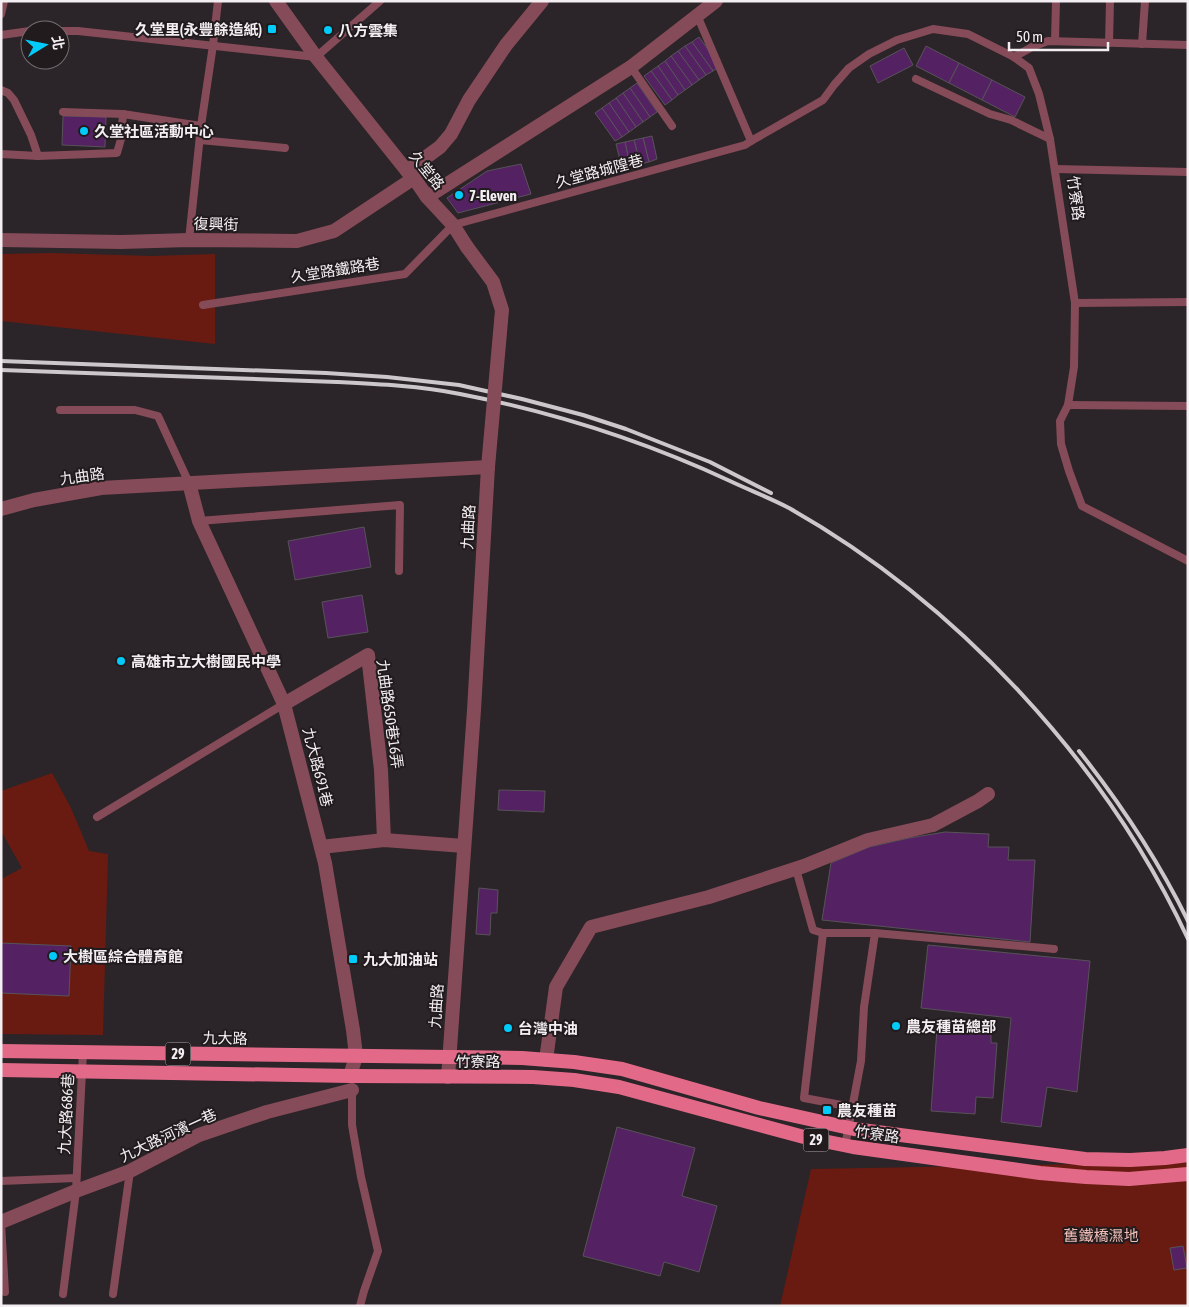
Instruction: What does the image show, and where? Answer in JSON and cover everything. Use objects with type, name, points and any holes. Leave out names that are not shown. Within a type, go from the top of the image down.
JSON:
[{"type":"main road","name":"九大路","points":[[1,1051],[449,1056]]},
{"type":"main road","name":"竹寮路","points":[[449,1056],[522,1058],[574,1062],[622,1069],[759,1108],[849,1128],[1085,1160],[1130,1160],[1188,1156]]},
{"type":"main road","name":"29","points":[[1,1070],[448,1077]]},
{"type":"main road","points":[[636,1092],[643,1075]]},
{"type":"main road","name":"竹寮路","points":[[448,1077],[533,1077],[574,1080],[619,1087],[804,1137],[845,1146],[1050,1174],[1129,1179],[1188,1174]]},
{"type":"street","name":"復興街","points":[[1,240],[121,242],[189,240],[297,241],[334,231],[410,175],[451,134],[469,100],[506,45],[542,1]]},
{"type":"street","points":[[427,197],[631,67],[716,1]]},
{"type":"street","name":"久堂路","points":[[279,2],[316,57],[427,197],[453,225],[493,282],[502,310],[488,467]]},
{"type":"street","name":"九曲路","points":[[1,510],[34,500],[101,488],[488,467],[474,710],[448,1077]]},
{"type":"street","name":"九大路691巷","points":[[188,483],[199,521],[284,704],[325,863],[353,1030],[356,1056],[350,1076]]},
{"type":"street","name":"九曲路650巷16弄","points":[[284,704],[368,655],[381,770],[384,840]]},
{"type":"street","points":[[546,1060],[556,986],[591,927],[709,897],[796,869],[868,840],[933,825],[988,794]]},
{"type":"street","points":[[321,848],[384,840],[464,846]]},
{"type":"street","name":"九大路河濱一巷","points":[[1,1223],[76,1185],[130,1171],[199,1135],[266,1112],[352,1090]]},
{"type":"lane","points":[[1,14],[4,1]]},
{"type":"lane","points":[[189,240],[201,126],[218,1]]},
{"type":"lane","points":[[70,31],[316,57],[380,1]]},
{"type":"lane","points":[[1055,41],[1056,1]]},
{"type":"lane","points":[[1109,42],[1110,1]]},
{"type":"lane","points":[[1142,44],[1145,1]]},
{"type":"lane","points":[[697,15],[751,141]]},
{"type":"lane","name":"久堂路城隍巷","points":[[453,225],[746,145],[824,100],[849,68],[869,54],[897,40],[933,29],[968,34],[1014,57],[1029,68],[1039,94],[1055,169]]},
{"type":"lane","points":[[1,35],[20,32]]},
{"type":"lane","points":[[1014,57],[1048,41],[1188,45]]},
{"type":"lane","points":[[631,67],[672,126]]},
{"type":"lane","points":[[916,78],[990,114],[1010,120],[1050,139]]},
{"type":"lane","points":[[1,90],[8,93],[14,100],[31,135],[38,156]]},
{"type":"lane","points":[[63,112],[123,114],[201,126]]},
{"type":"lane","points":[[1,154],[38,156],[117,153],[121,139],[123,114]]},
{"type":"lane","points":[[200,140],[285,148]]},
{"type":"lane","name":"竹寮路","points":[[1188,172],[1055,169],[1075,303],[1074,367],[1068,405],[1060,421],[1061,444],[1069,471],[1082,506],[1188,561]]},
{"type":"lane","name":"久堂路鐵路巷","points":[[203,305],[405,274],[453,225]]},
{"type":"lane","points":[[1075,303],[1188,302]]},
{"type":"lane","points":[[1068,405],[1188,406]]},
{"type":"lane","points":[[60,410],[134,410],[158,416],[188,483]]},
{"type":"lane","points":[[199,521],[400,505],[399,571]]},
{"type":"lane","points":[[98,817],[284,704]]},
{"type":"lane","points":[[796,869],[813,930],[823,933],[875,933],[1054,949]]},
{"type":"lane","points":[[823,933],[804,1098],[852,1107]]},
{"type":"lane","points":[[845,1146],[861,1061],[864,1007],[875,933]]},
{"type":"lane","name":"九大路686巷","points":[[63,1294],[76,1185],[83,1052]]},
{"type":"lane","points":[[350,1076],[352,1125],[361,1177],[378,1251],[360,1306]]},
{"type":"lane","points":[[114,1294],[130,1171]]},
{"type":"lane","points":[[1,1181],[76,1185]]},
{"type":"lane","points":[[1,1223],[5,1292]]},
{"type":"green space","points":[[51,253],[152,256],[215,254],[215,344],[1,321],[1,254]]},
{"type":"green space","name":"大樹區綜合體育館","points":[[52,773],[71,808],[89,851],[108,854],[103,1035],[1,1034],[1,879],[22,868],[1,831],[1,791]]},
{"type":"green space","name":"舊鐵橋濕地","points":[[1188,1162],[1188,1306],[780,1306],[811,1169]]},
{"type":"building","points":[[699,37],[720,66],[713,71],[692,42]]},
{"type":"building","points":[[692,42],[713,71],[706,75],[685,46]]},
{"type":"building","points":[[685,46],[706,75],[699,80],[678,51]]},
{"type":"building","points":[[926,46],[959,63],[949,83],[916,66]]},
{"type":"building","points":[[904,48],[913,65],[878,83],[870,66]]},
{"type":"building","points":[[678,51],[699,80],[692,85],[671,56]]},
{"type":"building","points":[[671,56],[692,85],[685,90],[665,61]]},
{"type":"building","points":[[665,61],[685,90],[678,95],[658,66]]},
{"type":"building","points":[[959,63],[992,80],[982,100],[949,83]]},
{"type":"building","points":[[658,66],[678,95],[672,100],[651,71]]},
{"type":"building","points":[[651,71],[672,100],[665,105],[644,76]]},
{"type":"building","points":[[992,80],[1025,97],[1015,117],[982,100]]},
{"type":"building","points":[[637,83],[657,112],[650,117],[630,88]]},
{"type":"building","points":[[630,88],[650,117],[643,122],[623,93]]},
{"type":"building","points":[[623,93],[643,122],[636,127],[616,98]]},
{"type":"building","points":[[616,98],[636,127],[629,132],[609,103]]},
{"type":"building","points":[[609,103],[629,132],[622,137],[602,108]]},
{"type":"building","points":[[602,108],[622,137],[615,141],[595,113]]},
{"type":"building","name":"久堂社區活動中心","points":[[63,116],[106,117],[105,147],[62,145]]},
{"type":"building","points":[[652,136],[657,159],[649,162],[643,138]]},
{"type":"building","points":[[643,138],[649,162],[640,164],[634,140]]},
{"type":"building","points":[[634,140],[640,164],[630,166],[625,142]]},
{"type":"building","points":[[625,142],[630,166],[622,168],[616,144]]},
{"type":"building","points":[[521,164],[531,194],[458,213],[447,198],[487,171]]},
{"type":"building","points":[[364,527],[371,567],[295,580],[288,541]]},
{"type":"building","points":[[362,595],[368,632],[328,638],[322,602]]},
{"type":"building","points":[[499,790],[545,791],[544,812],[498,810]]},
{"type":"building","points":[[945,832],[989,834],[988,847],[1009,847],[1008,860],[1035,860],[1030,942],[822,920],[831,863],[869,847]]},
{"type":"building","points":[[479,888],[498,890],[497,913],[491,913],[490,935],[476,934]]},
{"type":"building","points":[[1,943],[71,946],[69,996],[1,993]]},
{"type":"building","points":[[928,945],[1090,961],[1077,1092],[1047,1087],[1041,1127],[1001,1122],[1011,1018],[921,1008]]},
{"type":"building","points":[[937,1029],[991,1033],[991,1043],[997,1043],[993,1098],[976,1097],[975,1114],[931,1111]]},
{"type":"building","points":[[617,1127],[695,1148],[682,1196],[717,1206],[699,1272],[664,1262],[660,1276],[583,1256]]},
{"type":"building","points":[[1183,1246],[1187,1268],[1174,1270],[1170,1248]]},
{"type":"railway","points":[[1,361],[326,373],[459,385],[583,415],[626,429],[710,462],[771,493]]},
{"type":"railway","points":[[1,370],[337,382],[445,391],[495,401],[598,429],[665,453],[782,504],[851,547],[911,591],[967,640],[1021,693],[1070,750],[1115,811],[1154,874],[1188,939]]},
{"type":"railway","points":[[1079,751],[1110,791],[1138,833],[1188,921]]},
{"type":"place","name":"久堂里(永豐餘造紙)","points":[[272,29]]},
{"type":"place","name":"八方雲集","points":[[328,30]]},
{"type":"place","name":"久堂社區活動中心","points":[[84,131]]},
{"type":"place","name":"7-Eleven","points":[[459,195]]},
{"type":"place","name":"高雄市立大樹國民中學","points":[[121,661]]},
{"type":"place","name":"大樹區綜合體育館","points":[[53,956]]},
{"type":"place","name":"九大加油站","points":[[353,959]]},
{"type":"place","name":"農友種苗總部","points":[[896,1026]]},
{"type":"place","name":"台灣中油","points":[[508,1028]]},
{"type":"place","name":"農友種苗","points":[[827,1110]]}]
